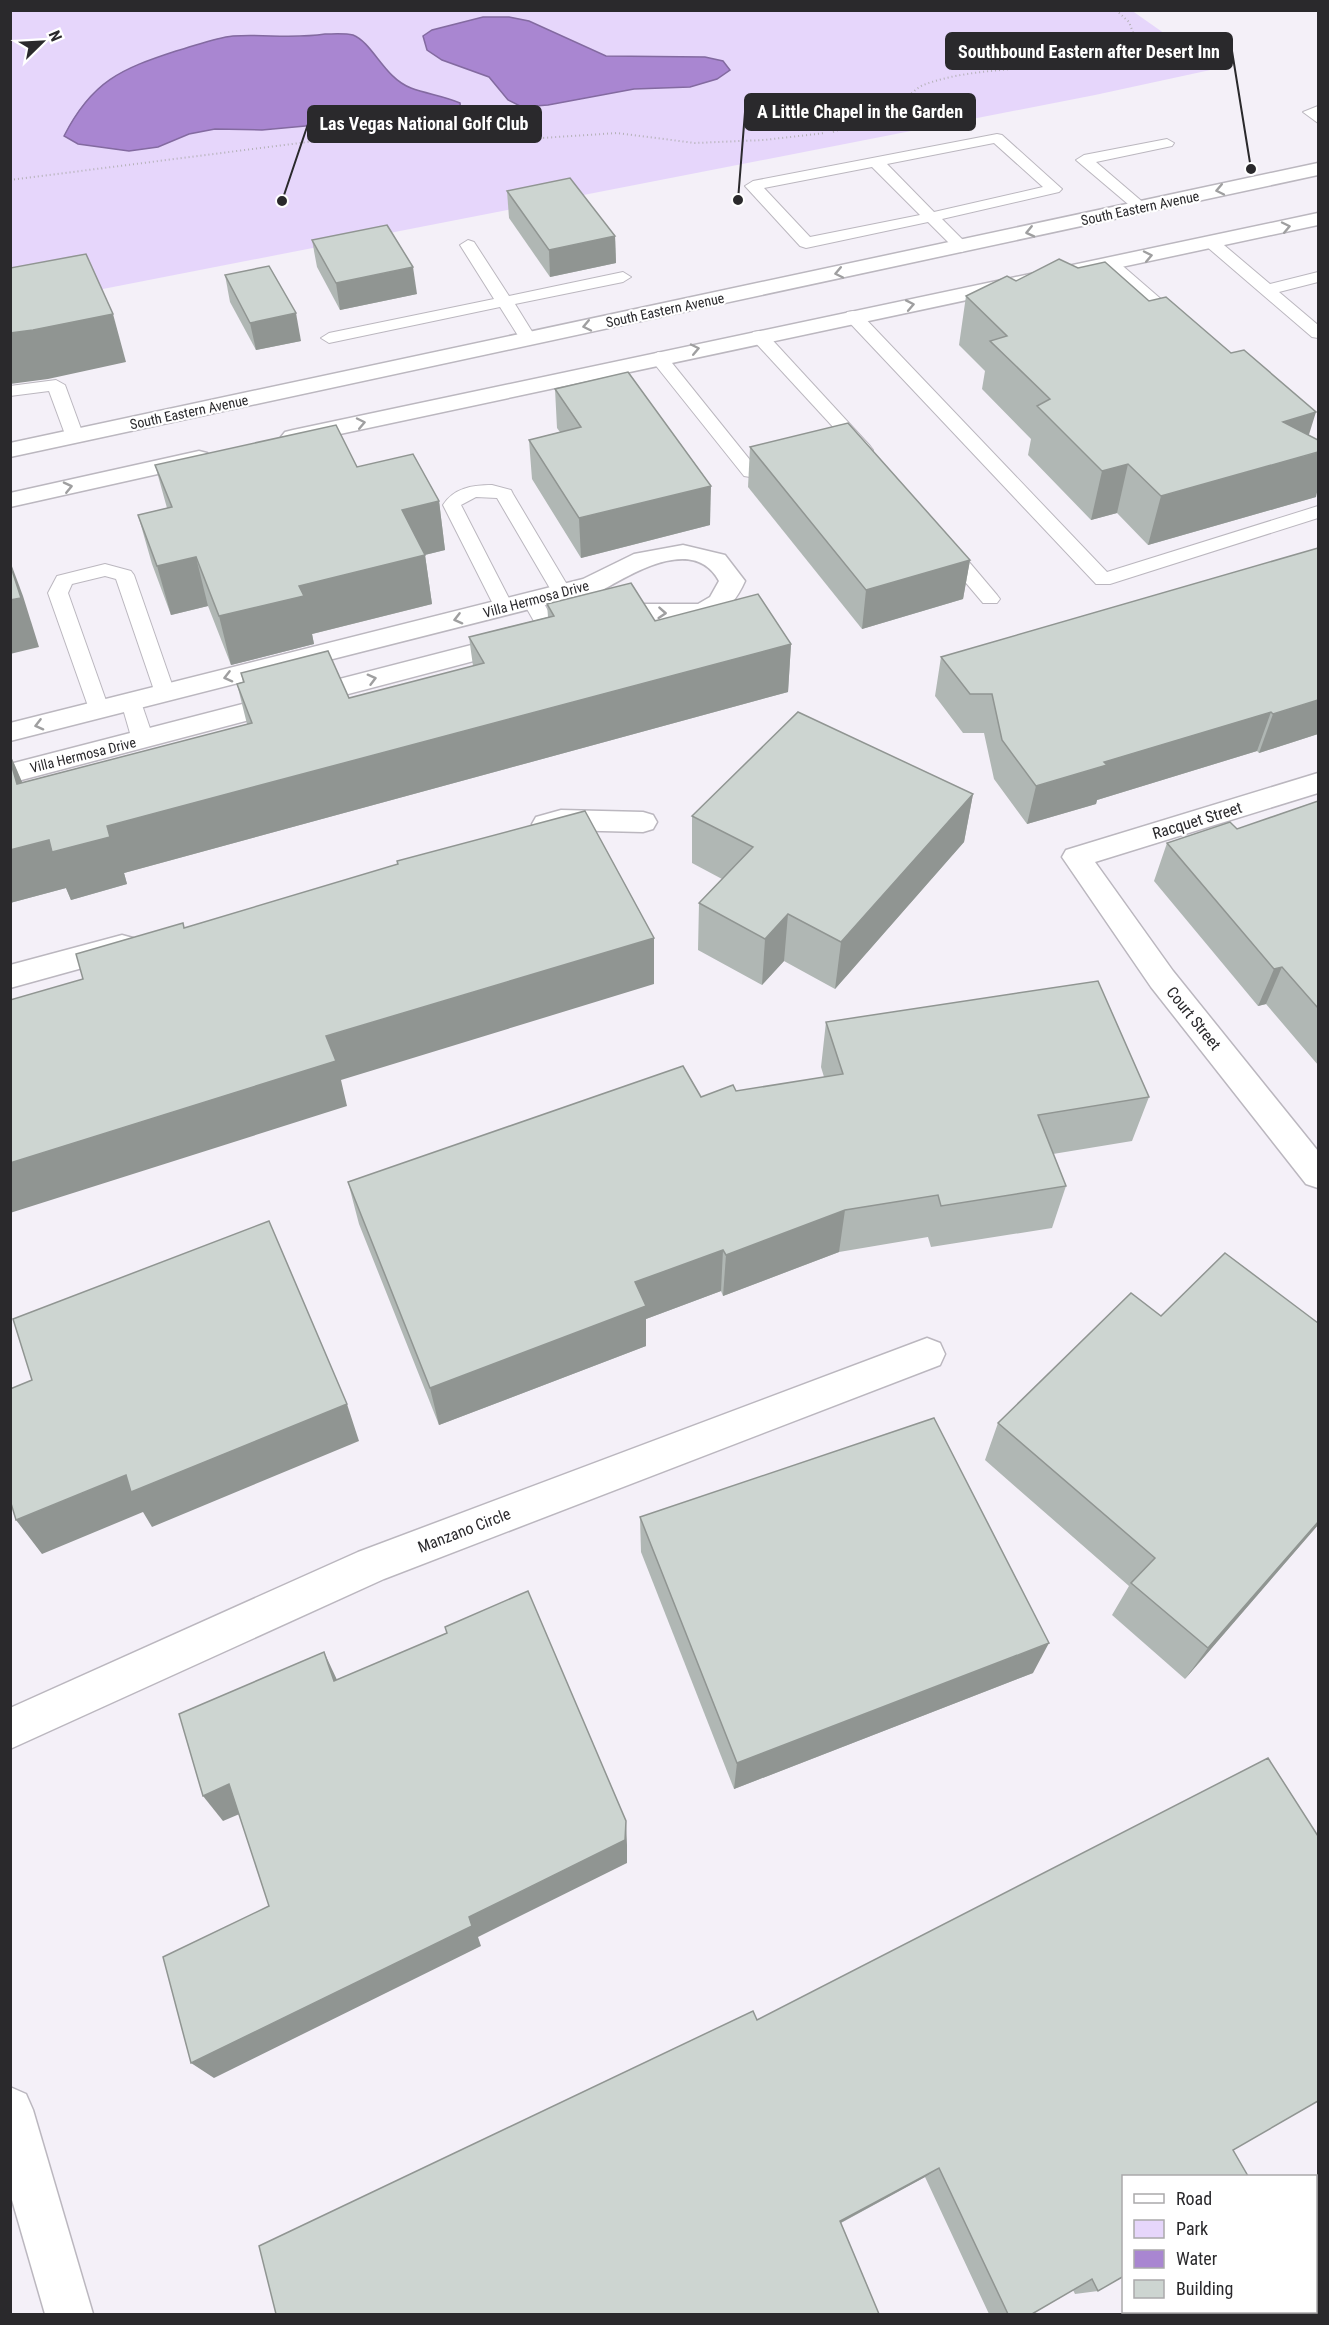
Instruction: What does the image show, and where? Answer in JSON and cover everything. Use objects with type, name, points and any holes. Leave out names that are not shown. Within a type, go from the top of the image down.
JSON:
[{"type":"main road","name":"South Eastern Avenue","points":[[10,450],[1318,169]]},
{"type":"main road","points":[[277,441],[658,357],[1318,219]]},
{"type":"main road","points":[[10,500],[219,454]]},
{"type":"main road","name":"Villa Hermosa Drive","points":[[10,732],[592,585],[637,561],[667,552],[689,552],[712,557],[722,565],[732,581],[727,596],[713,607],[689,615],[649,612],[568,628],[10,774]]},
{"type":"main road","name":"Racquet Street","points":[[1076,857],[1318,783]]},
{"type":"main road","points":[[515,833],[561,820],[643,822]]},
{"type":"main road","name":"Court Street","points":[[1076,857],[1162,979],[1318,1174]]},
{"type":"main road","points":[[10,977],[148,938]]},
{"type":"main road","name":"Manzano Circle","points":[[10,1729],[372,1565],[927,1354]]},
{"type":"main road","points":[[10,2110],[69,2314]]},
{"type":"lane","points":[[1318,110],[1310,112],[1318,118]]},
{"type":"lane","points":[[997,138],[1054,189],[931,217],[806,243],[753,186],[997,138]]},
{"type":"lane","points":[[1140,207],[1084,160],[1167,143]]},
{"type":"lane","points":[[876,162],[962,247]]},
{"type":"lane","points":[[1212,243],[1266,290],[1315,327]]},
{"type":"lane","points":[[468,245],[528,339]]},
{"type":"lane","points":[[1111,264],[1189,333]]},
{"type":"lane","points":[[328,338],[623,277]]},
{"type":"lane","points":[[1266,290],[1318,277]]},
{"type":"lane","points":[[853,316],[1103,580],[1318,512]]},
{"type":"lane","points":[[759,336],[875,463]]},
{"type":"lane","points":[[658,357],[750,472],[805,458]]},
{"type":"lane","points":[[10,391],[56,385],[75,437]]},
{"type":"lane","points":[[838,450],[860,445]]},
{"type":"lane","points":[[504,608],[452,505],[460,496],[487,490],[497,490],[504,494],[562,593]]},
{"type":"lane","points":[[936,536],[990,599]]},
{"type":"lane","points":[[99,709],[58,593],[64,580],[105,570],[124,575],[165,693]]},
{"type":"lane","points":[[532,600],[568,628]]},
{"type":"lane","points":[[131,702],[143,740]]},
{"type":"path","points":[[10,180],[258,147],[364,138],[512,140],[572,134],[617,133],[695,142],[764,140],[831,132],[865,120],[909,97],[923,84],[954,77],[1066,62],[1126,44],[1134,35],[1129,22],[1116,10]]},
{"type":"green space","points":[[1131,10],[1215,69],[1095,95],[11,307],[11,11]]},
{"type":"water","points":[[483,17],[509,17],[529,21],[606,56],[705,57],[723,61],[730,70],[717,79],[690,87],[634,89],[548,105],[522,107],[508,100],[489,77],[442,60],[427,50],[423,36],[432,30]]},
{"type":"water","points":[[353,35],[360,39],[393,77],[411,88],[460,103],[461,113],[436,121],[349,122],[262,130],[215,129],[189,134],[158,147],[129,151],[78,144],[64,136],[75,117],[97,90],[124,71],[139,64],[226,37]]},
{"type":"building","points":[[570,178],[615,236],[549,250],[507,191]]},
{"type":"building","points":[[387,225],[413,267],[336,283],[312,240]]},
{"type":"building","points":[[86,254],[113,314],[10,333],[10,268]]},
{"type":"building","points":[[1059,259],[1078,268],[1105,262],[1149,301],[1166,297],[1231,353],[1244,350],[1316,412],[1283,422],[1318,440],[1318,452],[1161,496],[1128,464],[1102,471],[1037,406],[1050,399],[990,341],[1007,336],[966,296],[1007,276],[1016,281]]},
{"type":"building","points":[[269,266],[296,313],[250,323],[225,275]]},
{"type":"building","points":[[628,372],[711,486],[579,518],[529,440],[581,427],[555,389]]},
{"type":"building","points":[[848,423],[970,560],[866,590],[750,447]]},
{"type":"building","points":[[336,425],[357,467],[413,454],[439,501],[402,510],[425,555],[299,586],[304,596],[219,616],[196,557],[157,566],[138,515],[172,507],[155,465]]},
{"type":"building","points":[[1318,548],[1318,700],[1104,762],[1107,765],[1036,786],[1002,740],[992,694],[970,694],[941,657]]},
{"type":"building","points":[[10,564],[21,598],[10,600]]},
{"type":"building","points":[[631,583],[655,621],[758,594],[791,644],[107,826],[110,837],[52,852],[49,840],[10,850],[10,760],[17,784],[252,723],[237,684],[244,682],[241,673],[328,651],[349,698],[484,663],[469,637],[554,616],[547,604]]},
{"type":"building","points":[[798,712],[973,794],[841,942],[788,914],[765,939],[699,903],[753,847],[692,816]]},
{"type":"building","points":[[1318,801],[1318,1008],[1282,967],[1274,969],[1167,843],[1230,822],[1237,829]]},
{"type":"building","points":[[585,811],[654,938],[326,1036],[336,1061],[10,1163],[10,1000],[83,979],[76,954],[183,923],[184,928],[398,864],[397,861]]},
{"type":"building","points":[[1098,981],[1149,1097],[1038,1115],[1066,1186],[941,1206],[938,1195],[845,1210],[726,1255],[723,1250],[635,1282],[646,1306],[430,1388],[348,1182],[683,1066],[701,1097],[733,1085],[736,1091],[843,1074],[826,1022]]},
{"type":"building","points":[[269,1221],[347,1404],[131,1492],[126,1475],[16,1520],[10,1500],[10,1389],[32,1380],[13,1319]]},
{"type":"building","points":[[1225,1253],[1318,1323],[1318,1522],[1208,1648],[1131,1583],[1155,1558],[998,1423],[1131,1293],[1161,1316]]},
{"type":"building","points":[[934,1418],[1049,1643],[737,1763],[640,1517]]},
{"type":"building","points":[[528,1591],[626,1821],[625,1840],[469,1917],[472,1926],[191,2063],[163,1957],[269,1906],[229,1784],[203,1796],[179,1714],[324,1652],[334,1681],[447,1633],[445,1627]]},
{"type":"building","points":[[1268,1758],[1318,1836],[1318,2101],[1233,2150],[1247,2175],[1122,2175],[1122,2277],[1098,2291],[1092,2279],[1032,2314],[1008,2314],[939,2168],[840,2221],[879,2314],[276,2314],[259,2246],[753,2011],[757,2020]]},
{"type":"place","name":"Southbound Eastern after Desert Inn","points":[[1251,169]]},
{"type":"place","name":"A Little Chapel in the Garden","points":[[738,200]]},
{"type":"place","name":"Las Vegas National Golf Club","points":[[282,201]]}]
